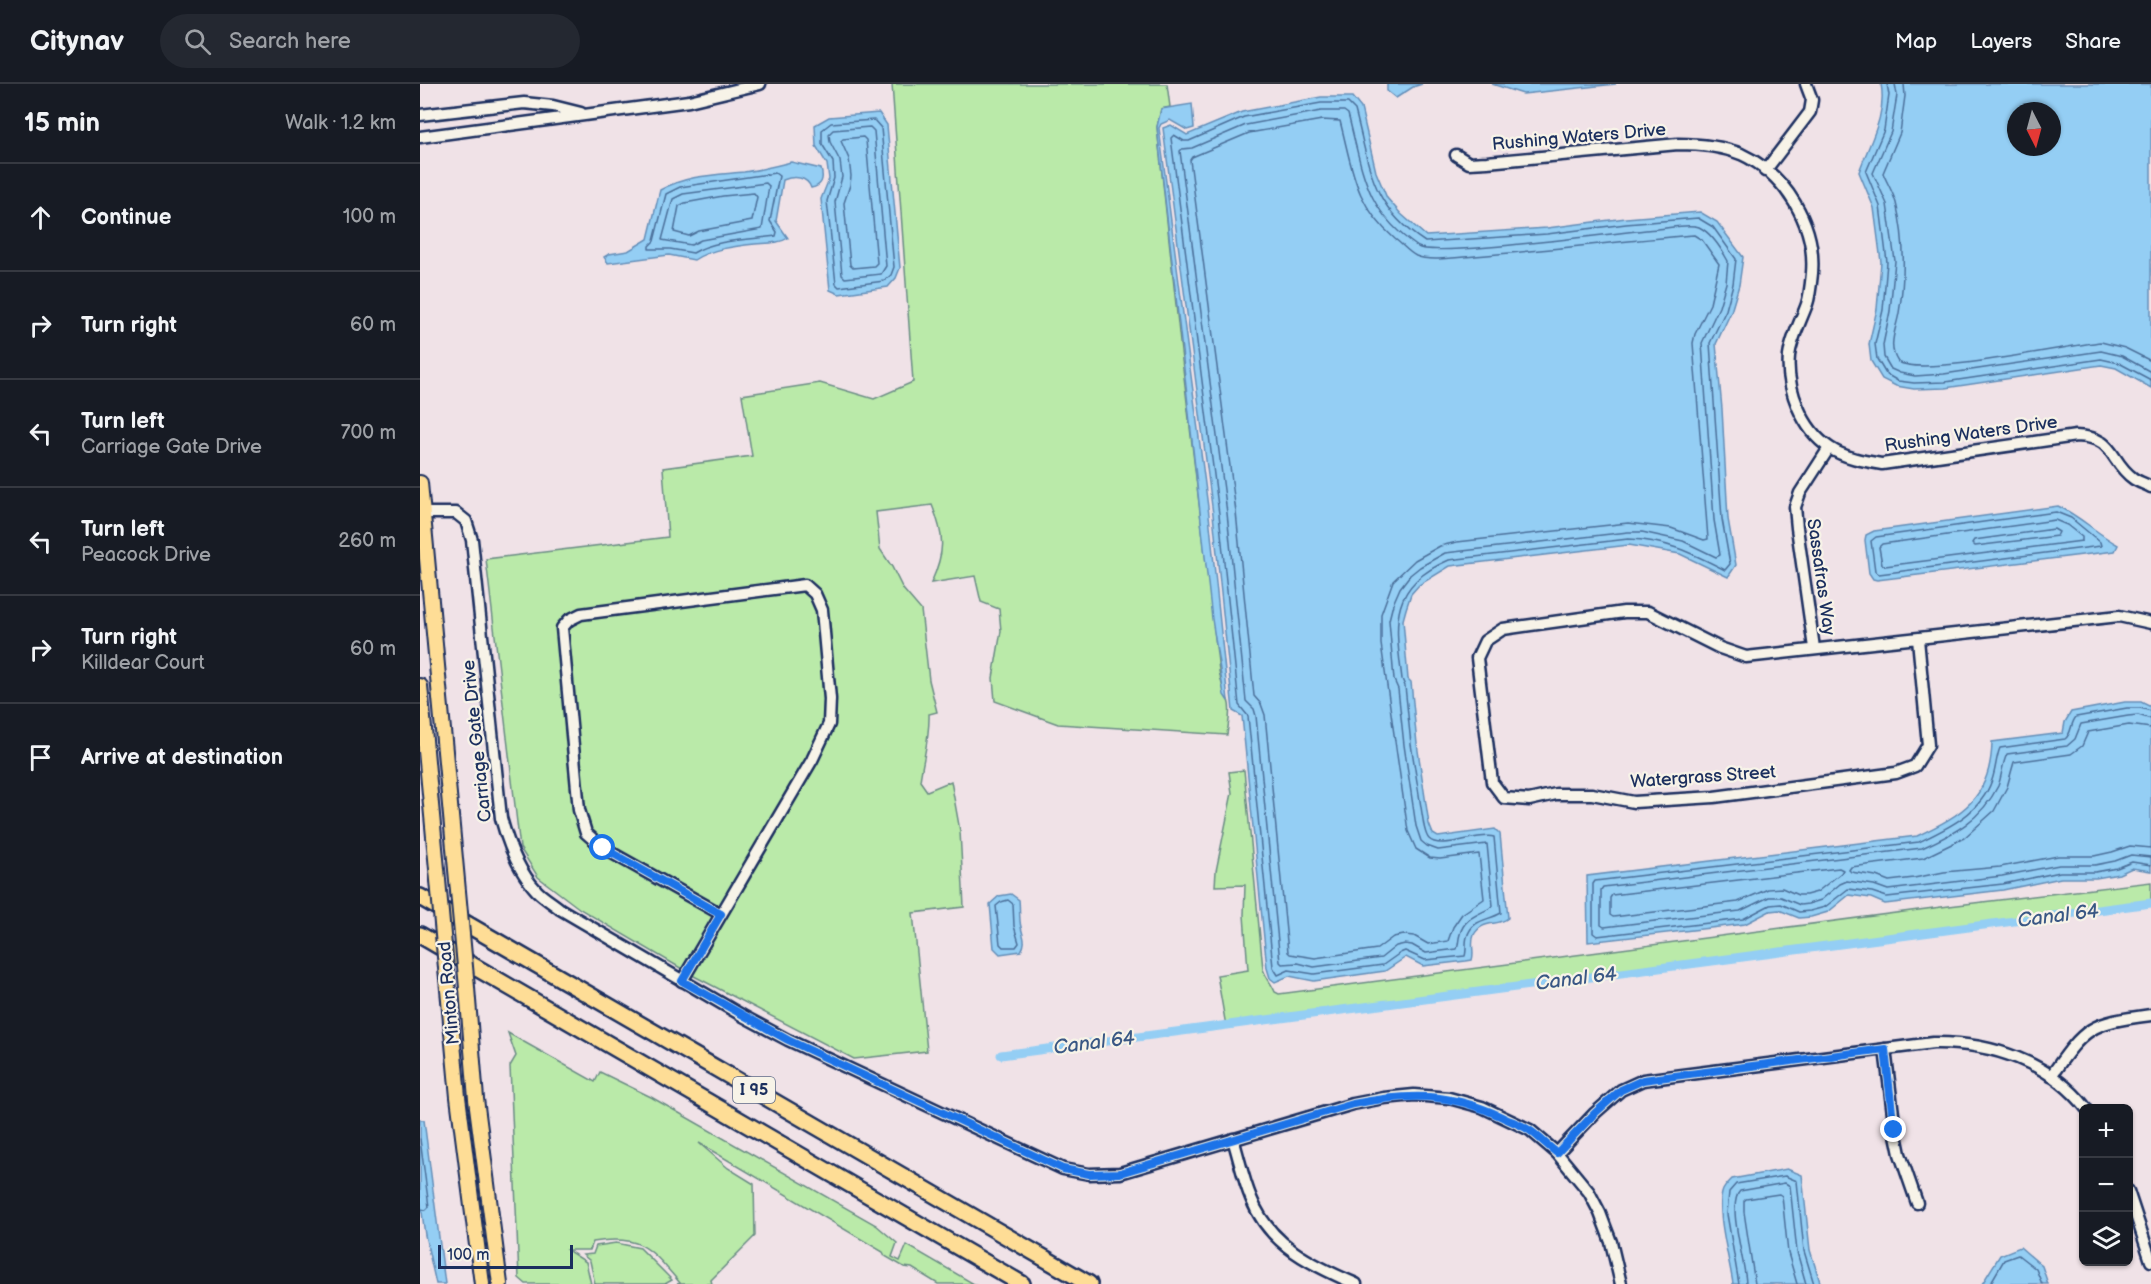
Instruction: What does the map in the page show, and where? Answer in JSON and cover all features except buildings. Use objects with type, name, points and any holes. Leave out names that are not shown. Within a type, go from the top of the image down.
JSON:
[{"type":"highway","name":"I 95","points":[[420,897],[1089,1284]]},
{"type":"highway","name":"I 95","points":[[420,935],[1022,1284]]},
{"type":"main road","name":"Minton Road","points":[[420,483],[476,1099],[500,1284]]},
{"type":"main road","name":"Minton Road","points":[[420,686],[458,1097],[482,1284]]},
{"type":"street","points":[[420,137],[689,101],[759,84]]},
{"type":"street","points":[[1765,171],[1810,112],[1812,100],[1806,84]]},
{"type":"street","points":[[420,115],[524,103],[554,106],[584,114]]},
{"type":"street","name":"Rushing Waters Drive","points":[[1456,155],[1469,163],[1678,144],[1705,144],[1739,154],[1778,181],[1791,197],[1802,217],[1809,240],[1812,270],[1808,301],[1789,355],[1789,381],[1806,424],[1829,448],[1857,460],[1882,464],[2088,436],[2100,440],[2133,478],[2151,487]]},
{"type":"street","name":"Sassafras Way","points":[[1814,648],[1795,507],[1800,493],[1829,448]]},
{"type":"street","name":"Carriage Gate Drive","points":[[421,513],[456,513],[466,521],[472,540],[501,818],[507,840],[519,867],[537,891],[560,909],[788,1040],[1063,1169],[1089,1174],[1120,1173],[1353,1104],[1384,1098],[1414,1095],[1449,1098],[1482,1107],[1530,1130],[1557,1153],[1589,1192],[1611,1242],[1621,1284]]},
{"type":"street","points":[[682,981],[812,760],[829,724],[830,699],[822,610],[815,594],[805,585],[580,614],[569,620],[562,628],[579,810],[586,833],[603,848],[721,914]]},
{"type":"street","name":"Watergrass Street","points":[[1918,639],[1928,745],[1915,766],[1896,772],[1714,797],[1634,802],[1592,794],[1556,794],[1530,800],[1504,798],[1492,782],[1477,658],[1485,641],[1503,629],[1624,612],[1647,612],[1719,648],[1746,657],[2119,616],[2151,623]]},
{"type":"street","points":[[2051,1076],[2072,1047],[2088,1031],[2100,1024],[2115,1020],[2151,1016]]},
{"type":"street","points":[[1557,1153],[1595,1113],[1621,1090],[1643,1080],[1933,1043],[1958,1043],[1994,1049],[2023,1060],[2051,1076],[2083,1104]]},
{"type":"street","points":[[1885,1049],[1894,1130],[1917,1203]]},
{"type":"street","points":[[1233,1139],[1251,1199],[1270,1231],[1287,1248],[1308,1262],[1356,1284]]},
{"type":"street","points":[[2133,1206],[2151,1260]]},
{"type":"green space","points":[[892,84],[1167,84],[1170,107],[1161,109],[1157,127],[1219,671],[1230,713],[1227,735],[1058,724],[995,701],[993,678],[1001,631],[999,609],[981,602],[975,576],[931,583],[939,562],[942,544],[932,505],[876,512],[880,549],[903,589],[921,610],[929,680],[937,712],[929,714],[920,781],[927,791],[951,781],[960,831],[964,907],[913,913],[927,1051],[854,1059],[694,976],[580,909],[538,877],[520,848],[486,559],[668,537],[663,468],[752,456],[742,395],[820,383],[874,399],[913,382]]},
{"type":"green space","points":[[1244,770],[1263,969],[1275,992],[1279,994],[1949,906],[2151,882],[2151,902],[1226,1026],[1217,975],[1248,970],[1244,915],[1245,885],[1215,886],[1216,871],[1232,793],[1229,772]]},
{"type":"green space","points":[[508,1033],[595,1082],[600,1072],[651,1097],[876,1225],[897,1243],[892,1257],[900,1261],[907,1245],[974,1284],[938,1284],[912,1268],[904,1267],[885,1256],[883,1252],[699,1143],[728,1168],[754,1184],[755,1236],[711,1280],[712,1284],[677,1284],[680,1283],[670,1271],[643,1246],[623,1240],[609,1240],[593,1242],[590,1250],[567,1250],[586,1262],[591,1284],[526,1284],[519,1278],[510,1066],[516,1056]]},
{"type":"green space","points":[[616,1243],[640,1248],[672,1280],[665,1284],[595,1284],[590,1261],[583,1255],[593,1254],[596,1246]]},
{"type":"water","points":[[1387,84],[1422,84],[1396,98],[1387,91]]},
{"type":"water","points":[[1492,84],[1616,84],[1523,94]]},
{"type":"water","points":[[1881,84],[2151,84],[2151,388],[2116,368],[2101,365],[1945,388],[1914,389],[1896,386],[1882,379],[1871,361],[1869,344],[1877,309],[1881,262],[1874,208],[1859,172],[1882,107]]},
{"type":"water","points":[[1321,97],[1352,97],[1361,108],[1376,172],[1387,198],[1426,236],[1547,228],[1700,212],[1717,222],[1743,257],[1739,285],[1731,312],[1716,344],[1728,519],[1736,565],[1728,577],[1680,554],[1629,545],[1450,566],[1419,585],[1411,594],[1403,620],[1408,679],[1411,682],[1417,744],[1429,824],[1433,834],[1438,837],[1495,829],[1500,834],[1508,918],[1477,930],[1473,938],[1472,960],[1423,966],[1406,957],[1385,971],[1314,981],[1289,976],[1275,982],[1270,978],[1267,968],[1242,716],[1233,711],[1213,514],[1163,128],[1171,125],[1187,135],[1242,112]]},
{"type":"water","points":[[1192,104],[1194,128],[1187,130],[1170,120],[1161,124],[1159,128],[1209,515],[1228,701],[1224,695],[1212,619],[1157,127],[1161,109]]},
{"type":"water","points":[[879,113],[887,125],[900,268],[896,278],[888,287],[839,294],[830,290],[821,199],[829,179],[827,164],[816,146],[815,125],[829,117]]},
{"type":"water","points":[[791,162],[821,169],[822,179],[818,186],[811,188],[806,181],[800,178],[783,180],[776,221],[788,238],[777,242],[723,249],[694,260],[669,255],[608,263],[604,257],[628,251],[648,239],[660,190],[681,181],[768,168]]},
{"type":"water","points":[[2058,506],[2118,545],[2115,551],[1877,580],[1873,579],[1869,573],[1865,540],[1866,535],[1874,531]]},
{"type":"water","points":[[2125,702],[2141,702],[2151,707],[2151,871],[2132,868],[2119,874],[2096,878],[2061,878],[2003,890],[1885,904],[1871,898],[1849,895],[1828,912],[1811,917],[1799,918],[1779,910],[1770,911],[1745,924],[1588,942],[1587,876],[1917,836],[1961,811],[1980,791],[1990,761],[1992,742],[2063,733],[2065,722],[2071,712]]},
{"type":"water","points":[[1011,894],[1019,900],[1024,945],[1021,951],[1000,954],[994,948],[990,904],[999,896]]},
{"type":"water","points":[[420,1120],[424,1120],[445,1284],[436,1284],[425,1235],[420,1197]]},
{"type":"water","points":[[1787,1169],[1802,1175],[1810,1250],[1822,1284],[1733,1284],[1722,1222],[1723,1190],[1732,1179]]},
{"type":"water","points":[[2020,1247],[2042,1266],[2048,1284],[1982,1284],[2000,1255]]},
{"type":"waterway","name":"Canal 64","points":[[1001,1055],[2151,903]]},
{"type":"route","points":[[603,848],[721,914],[682,981],[788,1040],[1063,1169],[1089,1174],[1120,1173],[1353,1104],[1414,1095],[1449,1098],[1482,1107],[1530,1130],[1557,1153],[1595,1113],[1621,1090],[1643,1080],[1885,1049],[1894,1130]]}]
